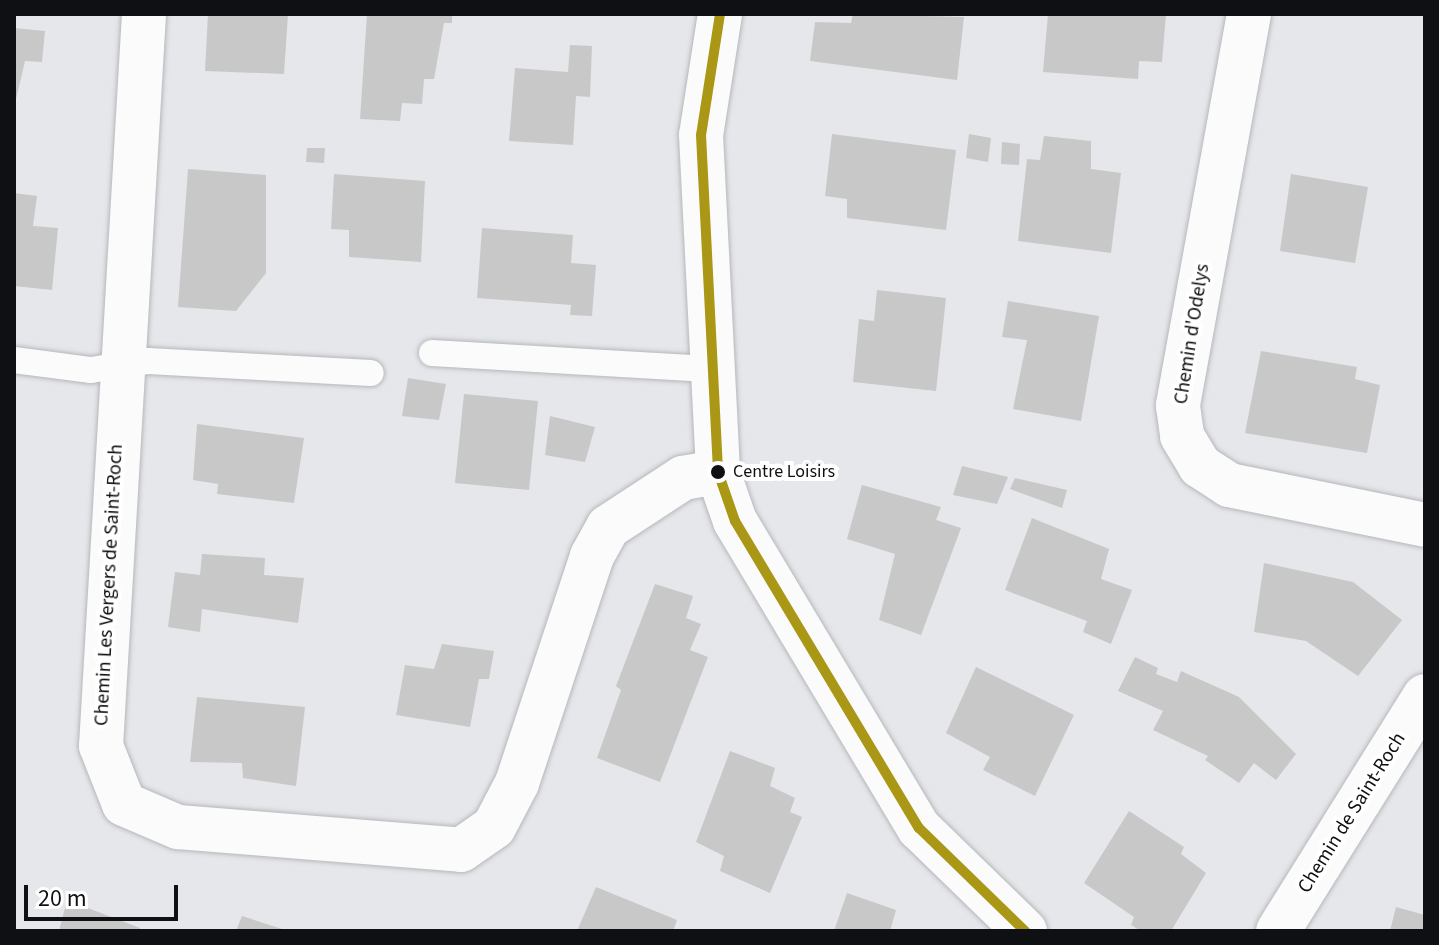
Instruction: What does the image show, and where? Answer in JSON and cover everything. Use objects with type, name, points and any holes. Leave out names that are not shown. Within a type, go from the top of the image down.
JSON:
[{"type":"street","name":"Chemin Les Vergers de Saint-Roch","points":[[144,14],[119,366],[101,746],[124,804],[178,827],[461,850],[494,827],[517,783],[592,556],[608,527],[683,478],[718,472]]},
{"type":"street","points":[[720,14],[701,135],[718,472],[735,521],[919,828],[1025,931]]},
{"type":"street","name":"Chemin d'Odelys","points":[[1249,14],[1178,406],[1182,436],[1200,466],[1229,485],[1425,525]]},
{"type":"street","name":"Chemin de Saint-Roch","points":[[1278,931],[1425,696]]},
{"type":"lane","points":[[432,353],[713,369]]},
{"type":"lane","points":[[14,360],[91,370],[148,361],[371,373]]},
{"type":"building","points":[[208,14],[288,14],[284,74],[205,71]]},
{"type":"building","points":[[367,14],[452,14],[452,23],[444,23],[434,79],[424,79],[422,104],[402,103],[400,121],[360,119]]},
{"type":"building","points":[[853,14],[964,17],[957,80],[810,61],[815,22],[851,23]]},
{"type":"building","points":[[1048,14],[1166,14],[1162,62],[1139,61],[1138,79],[1043,72]]},
{"type":"building","points":[[14,28],[45,31],[42,62],[25,61],[14,108]]},
{"type":"building","points":[[570,45],[592,46],[590,97],[576,96],[573,145],[509,141],[515,68],[568,72]]},
{"type":"building","points":[[832,134],[956,150],[946,230],[847,218],[847,199],[825,196]]},
{"type":"building","points":[[969,134],[991,138],[988,162],[966,158]]},
{"type":"building","points":[[1044,136],[1091,141],[1091,169],[1121,173],[1111,253],[1018,241],[1027,159],[1040,160]]},
{"type":"building","points":[[1002,142],[1020,144],[1019,165],[1001,164]]},
{"type":"building","points":[[307,148],[325,148],[324,163],[306,162]]},
{"type":"building","points":[[188,169],[266,175],[266,273],[236,311],[178,307]]},
{"type":"building","points":[[334,174],[425,181],[421,262],[349,257],[349,230],[331,229]]},
{"type":"building","points":[[1291,174],[1368,187],[1355,263],[1280,251]]},
{"type":"building","points":[[14,193],[37,196],[33,226],[58,228],[52,290],[14,286]]},
{"type":"building","points":[[482,228],[573,235],[571,263],[596,265],[592,316],[570,315],[571,305],[477,298]]},
{"type":"building","points":[[877,290],[946,298],[936,391],[853,382],[859,319],[874,321]]},
{"type":"building","points":[[1008,301],[1099,316],[1081,421],[1013,409],[1027,340],[1002,337]]},
{"type":"building","points":[[1261,351],[1357,367],[1355,379],[1380,385],[1367,453],[1245,433]]},
{"type":"building","points":[[408,378],[446,384],[439,420],[402,416]]},
{"type":"building","points":[[464,394],[538,401],[529,490],[455,483]]},
{"type":"building","points":[[550,416],[595,427],[585,462],[545,455]]},
{"type":"building","points":[[197,424],[304,438],[294,503],[217,494],[218,484],[193,480]]},
{"type":"building","points":[[962,466],[1008,477],[997,504],[953,495]]},
{"type":"building","points":[[1015,478],[1067,490],[1062,508],[1010,489]]},
{"type":"building","points":[[862,485],[941,507],[936,520],[961,528],[921,635],[879,620],[895,554],[847,539]]},
{"type":"building","points":[[1032,518],[1109,549],[1101,579],[1132,590],[1111,644],[1083,632],[1087,621],[1005,590]]},
{"type":"building","points":[[202,554],[265,558],[264,575],[304,578],[298,623],[202,609],[200,632],[168,627],[175,572],[200,575]]},
{"type":"building","points":[[1264,563],[1353,582],[1402,620],[1358,676],[1306,641],[1254,632]]},
{"type":"building","points":[[655,584],[693,596],[686,618],[701,624],[690,650],[708,657],[660,782],[597,758],[621,690],[616,686]]},
{"type":"building","points":[[442,644],[494,651],[489,679],[479,679],[470,727],[396,715],[405,665],[434,669]]},
{"type":"building","points":[[1135,657],[1158,668],[1156,674],[1177,682],[1181,671],[1239,697],[1296,754],[1276,780],[1254,763],[1239,783],[1205,760],[1208,756],[1153,730],[1163,711],[1118,691]]},
{"type":"building","points":[[976,667],[1074,715],[1035,796],[983,770],[990,757],[946,733]]},
{"type":"building","points":[[197,697],[305,707],[296,786],[243,778],[242,763],[190,762]]},
{"type":"building","points":[[730,751],[775,768],[770,786],[795,798],[790,812],[802,817],[770,893],[720,871],[724,856],[696,842]]},
{"type":"building","points":[[1129,811],[1184,847],[1181,854],[1206,873],[1171,931],[1141,931],[1131,925],[1134,917],[1084,883]]},
{"type":"building","points":[[596,887],[677,920],[673,931],[577,931]]},
{"type":"building","points":[[847,893],[896,910],[890,931],[834,931]]},
{"type":"building","points":[[67,900],[140,928],[139,931],[59,931]]},
{"type":"building","points":[[1396,907],[1425,915],[1425,931],[1390,931]]},
{"type":"building","points":[[242,916],[282,929],[236,931]]},
{"type":"transit line","points":[[720,14],[701,135],[718,472],[735,521],[919,828],[1025,931]]},
{"type":"place","name":"Centre Loisirs","points":[[718,472]]}]
